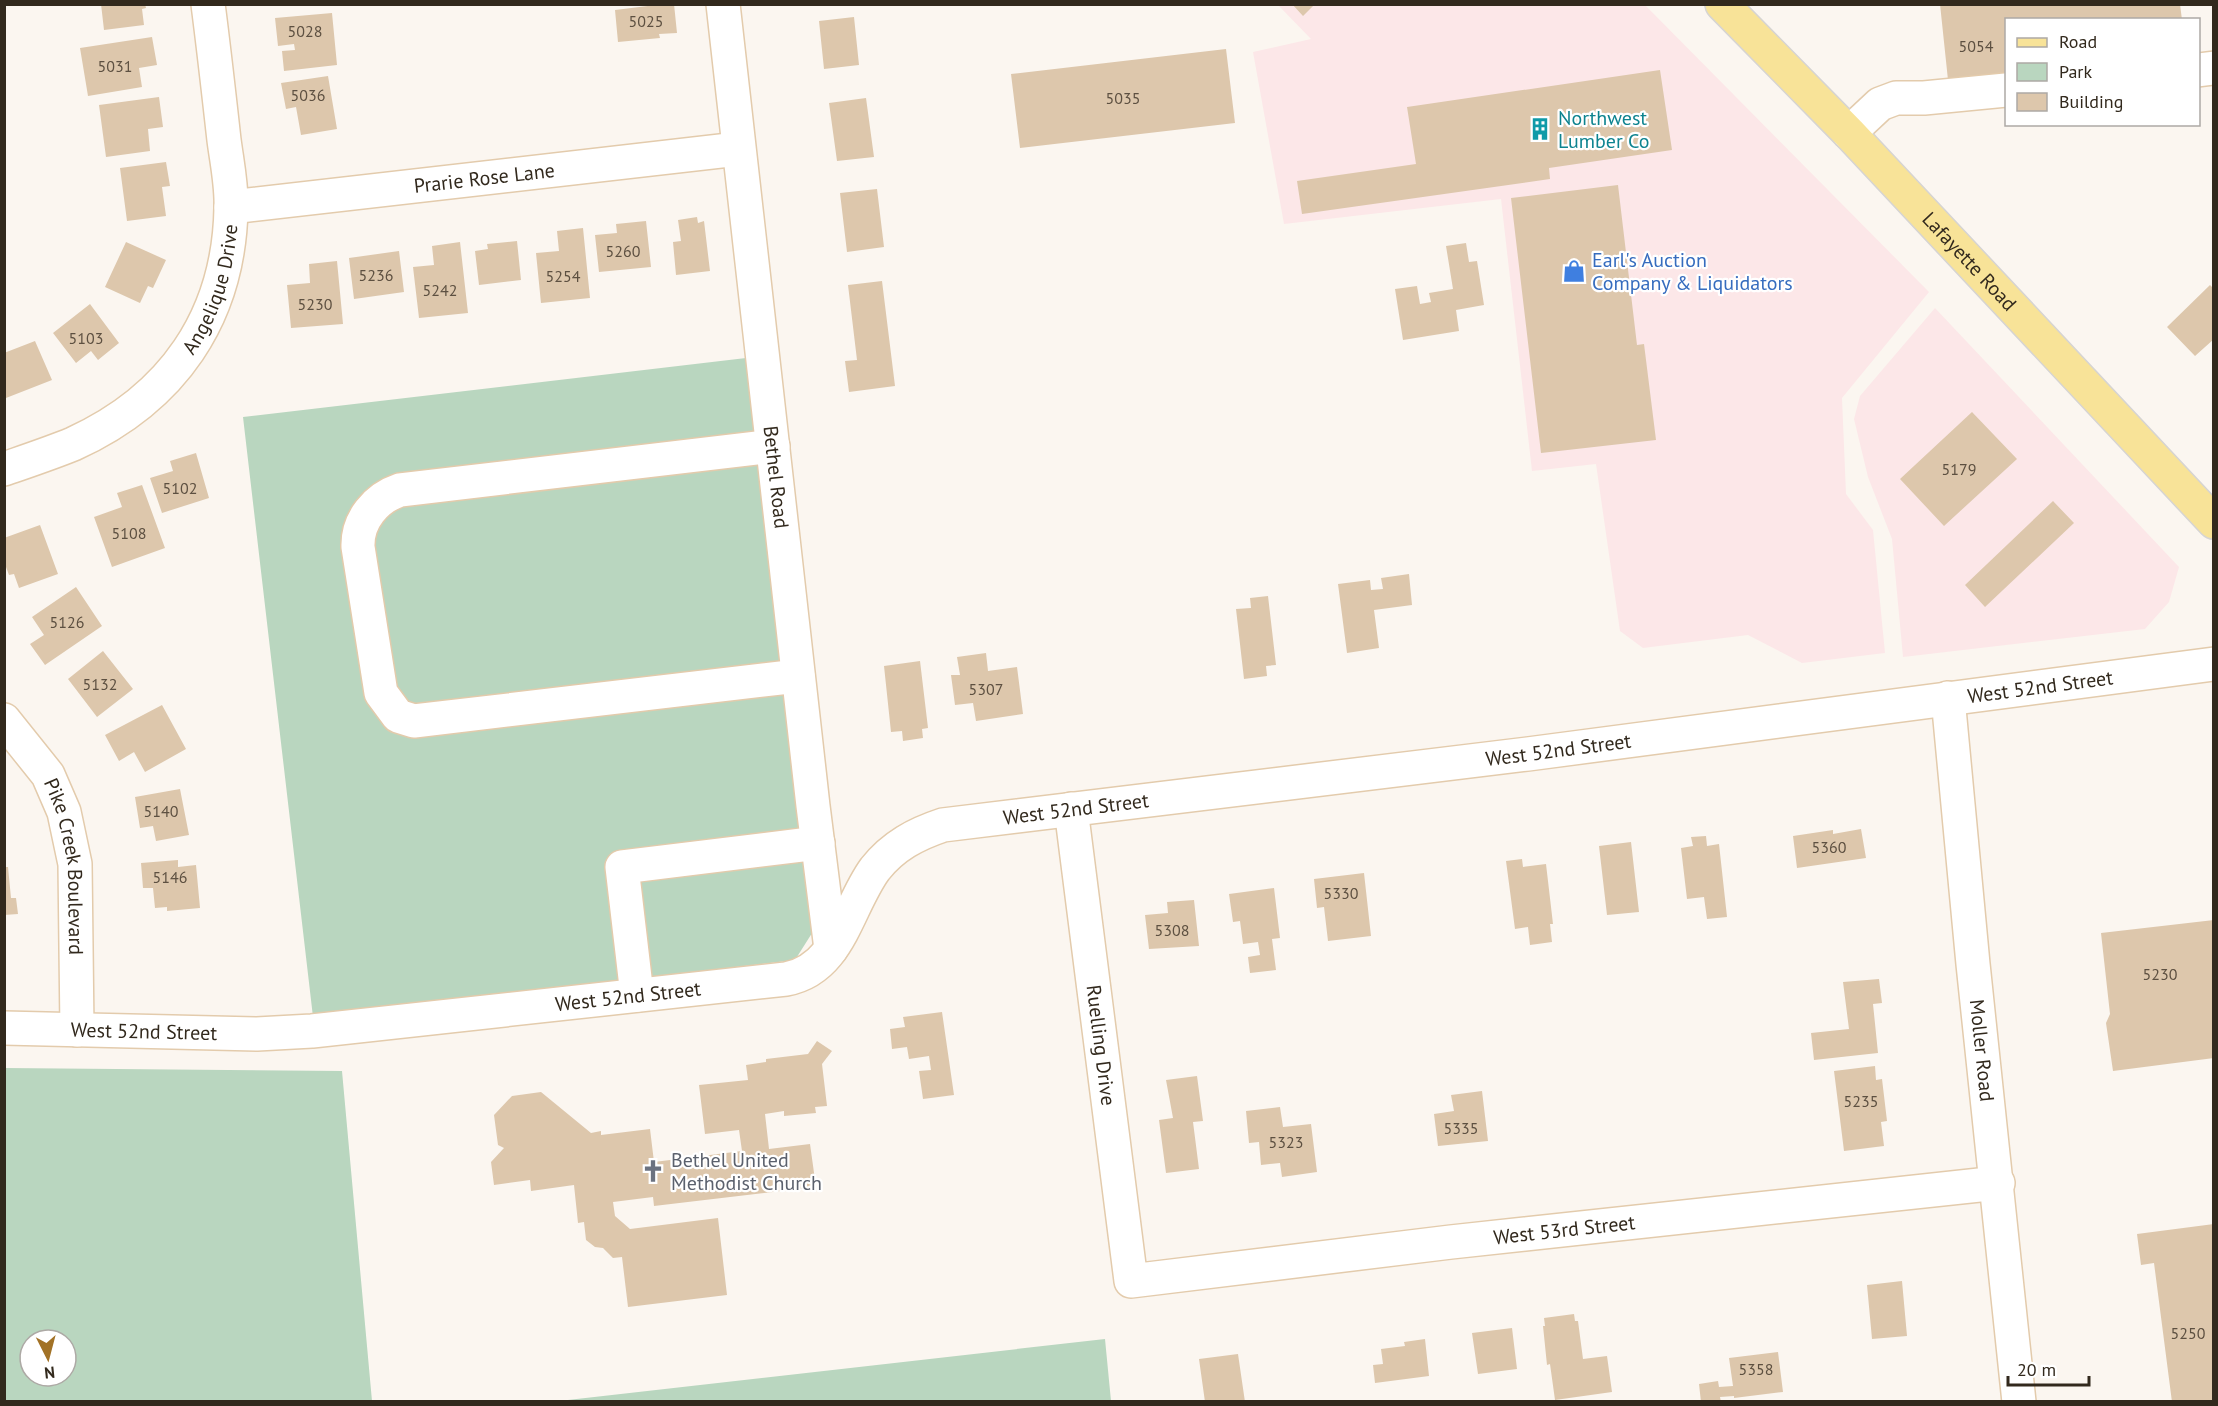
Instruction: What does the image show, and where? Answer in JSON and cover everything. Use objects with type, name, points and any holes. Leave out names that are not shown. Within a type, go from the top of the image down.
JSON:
[{"type":"main road","name":"Lafayette Road","points":[[1722,4],[1849,133],[2214,522]]},
{"type":"street","name":"Angelique Drive","points":[[4,469],[73,444],[106,426],[140,403],[168,378],[193,346],[218,293],[227,247],[231,207],[208,4]]},
{"type":"street","name":"Bethel Road","points":[[723,4],[831,949]]},
{"type":"street","points":[[1849,133],[1880,104],[1896,98],[1924,99],[2005,90]]},
{"type":"street","name":"Prarie Rose Lane","points":[[231,207],[738,149]]},
{"type":"street","points":[[773,446],[400,490],[387,495],[375,506],[358,534],[358,547],[381,693],[398,716],[414,721],[798,676]]},
{"type":"street","name":"West 52nd Street","points":[[4,1028],[257,1034],[312,1031],[796,977],[819,964],[831,949],[874,870],[888,854],[915,835],[943,825],[1528,754],[2214,664]]},
{"type":"street","name":"Moller Road","points":[[1948,698],[1973,964],[1998,1184],[2019,1401]]},
{"type":"street","name":"Pike Creek Boulevard","points":[[4,720],[48,776],[57,794],[66,822],[75,864],[77,1030]]},
{"type":"street","name":"Ruelling Drive","points":[[1071,809],[1131,1281]]},
{"type":"street","points":[[637,995],[622,867],[818,843]]},
{"type":"street","name":"West 53rd Street","points":[[1131,1281],[1463,1241],[1998,1184]]},
{"type":"shaded area","points":[[1278,5],[1645,5],[1929,292],[1842,398],[1846,494],[1873,530],[1885,653],[1802,663],[1748,635],[1643,648],[1620,631],[1596,464],[1532,471],[1501,199],[1284,224],[1253,52],[1311,39]]},
{"type":"shaded area","points":[[1935,308],[2179,567],[2169,602],[2145,629],[1903,657],[1892,539],[1868,477],[1854,419],[1860,396]]},
{"type":"green space","points":[[746,358],[814,930],[795,960],[313,1017],[243,417]]},
{"type":"green space","points":[[5,1068],[342,1071],[372,1401],[5,1401]]},
{"type":"green space","points":[[1105,1339],[1111,1401],[559,1401]]},
{"type":"building","points":[[101,4],[145,4],[146,8],[142,9],[144,25],[104,30]]},
{"type":"building","points":[[674,4],[677,33],[659,34],[660,38],[618,42],[615,10]]},
{"type":"building","points":[[1292,4],[1315,4],[1303,16]]},
{"type":"building","points":[[1940,4],[2180,4],[2182,18],[2005,18],[2005,73],[1948,80]]},
{"type":"building","points":[[332,13],[337,65],[284,71],[282,51],[295,50],[294,44],[278,46],[275,18]]},
{"type":"building","points":[[854,17],[859,65],[824,69],[819,21]]},
{"type":"building","points":[[152,37],[157,65],[139,68],[142,87],[88,96],[80,48]]},
{"type":"building","points":[[1226,49],[1235,123],[1020,148],[1011,74]]},
{"type":"building","name":"Northwest Lumber Co","points":[[1660,70],[1672,150],[1549,168],[1550,179],[1302,214],[1297,181],[1416,164],[1407,107]]},
{"type":"building","points":[[328,76],[337,129],[301,135],[296,107],[286,109],[281,83]]},
{"type":"building","points":[[159,97],[163,127],[148,129],[150,151],[106,157],[99,105]]},
{"type":"building","points":[[866,98],[874,157],[837,161],[829,103]]},
{"type":"building","points":[[166,162],[170,186],[162,187],[166,216],[127,221],[120,168]]},
{"type":"building","name":"Earl's Auction Company & Liquidators","points":[[1618,185],[1637,345],[1644,344],[1656,440],[1541,453],[1511,198]]},
{"type":"building","points":[[877,189],[884,247],[847,252],[840,193]]},
{"type":"building","points":[[697,217],[698,223],[704,221],[710,271],[676,275],[673,242],[681,241],[678,220]]},
{"type":"building","points":[[646,221],[651,267],[599,272],[595,235],[617,233],[616,224]]},
{"type":"building","points":[[583,228],[590,298],[541,303],[536,253],[559,251],[557,231]]},
{"type":"building","points":[[517,241],[521,280],[479,285],[475,251],[488,249],[487,244]]},
{"type":"building","points":[[126,242],[166,260],[153,288],[148,286],[140,303],[105,287]]},
{"type":"building","points":[[460,242],[468,313],[419,318],[413,267],[434,265],[432,246]]},
{"type":"building","points":[[1466,243],[1469,262],[1477,261],[1484,305],[1456,310],[1459,331],[1403,340],[1395,289],[1417,286],[1420,304],[1431,302],[1429,293],[1453,289],[1446,246]]},
{"type":"building","points":[[399,251],[404,292],[354,299],[349,258]]},
{"type":"building","points":[[337,261],[343,324],[291,328],[287,285],[310,283],[309,264]]},
{"type":"building","points":[[882,281],[895,386],[849,392],[845,361],[857,360],[848,285]]},
{"type":"building","points":[[2210,285],[2214,289],[2214,339],[2195,356],[2167,327]]},
{"type":"building","points":[[90,304],[119,343],[98,360],[91,351],[76,363],[53,333]]},
{"type":"building","points":[[35,341],[52,380],[6,398],[4,353]]},
{"type":"building","points":[[1972,412],[2017,459],[1944,526],[1900,479]]},
{"type":"building","points":[[196,453],[209,498],[162,513],[150,478],[173,471],[170,461]]},
{"type":"building","points":[[142,485],[165,548],[112,567],[94,517],[122,507],[117,493]]},
{"type":"building","points":[[2053,501],[2074,523],[1985,607],[1965,585]]},
{"type":"building","points":[[40,525],[58,574],[19,588],[14,574],[9,575],[6,567],[4,568],[4,538]]},
{"type":"building","points":[[1409,574],[1412,605],[1374,610],[1379,648],[1347,653],[1338,584],[1370,580],[1371,590],[1383,589],[1381,578]]},
{"type":"building","points":[[76,587],[102,626],[45,665],[30,644],[44,635],[32,617]]},
{"type":"building","points":[[1268,596],[1276,665],[1266,666],[1267,676],[1244,679],[1236,609],[1251,608],[1250,598]]},
{"type":"building","points":[[103,651],[133,689],[97,717],[68,679]]},
{"type":"building","points":[[986,653],[988,671],[1017,667],[1023,714],[976,721],[973,703],[955,705],[951,675],[960,675],[957,657]]},
{"type":"building","points":[[920,661],[928,728],[922,729],[923,738],[903,741],[902,731],[891,732],[884,666]]},
{"type":"building","points":[[162,705],[186,749],[145,772],[134,752],[119,761],[105,735]]},
{"type":"building","points":[[180,789],[189,835],[156,841],[153,826],[140,828],[135,797]]},
{"type":"building","points":[[1861,829],[1866,858],[1797,868],[1793,836],[1833,830],[1833,834]]},
{"type":"building","points":[[1706,836],[1707,846],[1719,844],[1727,917],[1707,919],[1704,897],[1687,899],[1681,848],[1693,846],[1691,837]]},
{"type":"building","points":[[1631,842],[1639,912],[1607,915],[1599,846]]},
{"type":"building","points":[[1522,859],[1523,867],[1546,864],[1553,924],[1550,924],[1552,942],[1530,945],[1528,927],[1515,929],[1506,861]]},
{"type":"building","points":[[178,860],[178,867],[196,865],[200,908],[167,911],[167,907],[155,908],[153,888],[143,888],[141,863]]},
{"type":"building","points":[[4,867],[8,867],[11,898],[16,898],[18,914],[4,915]]},
{"type":"building","points":[[1364,873],[1371,936],[1328,941],[1324,907],[1317,908],[1314,879]]},
{"type":"building","points":[[1274,888],[1280,938],[1272,939],[1276,970],[1250,973],[1248,957],[1260,955],[1258,942],[1243,944],[1240,921],[1233,922],[1229,894]]},
{"type":"building","points":[[1194,900],[1199,946],[1149,949],[1145,915],[1168,913],[1167,902]]},
{"type":"building","points":[[2214,920],[2214,1058],[2113,1071],[2106,1023],[2110,1014],[2101,933]]},
{"type":"building","points":[[1879,979],[1882,1003],[1873,1004],[1878,1053],[1814,1060],[1811,1033],[1849,1029],[1843,982]]},
{"type":"building","points":[[942,1012],[954,1095],[923,1099],[919,1071],[931,1070],[929,1056],[909,1059],[907,1047],[892,1049],[890,1029],[905,1027],[903,1017]]},
{"type":"building","name":"Bethel United Methodist Church","points":[[817,1041],[832,1051],[822,1064],[827,1106],[815,1107],[816,1113],[784,1116],[784,1111],[765,1114],[769,1149],[810,1144],[816,1187],[654,1206],[653,1197],[613,1202],[615,1216],[630,1229],[718,1218],[727,1295],[628,1307],[622,1257],[613,1258],[603,1248],[595,1247],[586,1240],[584,1222],[578,1223],[574,1185],[531,1191],[530,1180],[494,1185],[491,1162],[504,1148],[498,1145],[494,1115],[512,1096],[541,1092],[591,1133],[601,1131],[601,1135],[650,1129],[654,1162],[742,1151],[739,1130],[705,1134],[699,1085],[748,1080],[746,1065],[766,1062],[766,1059],[808,1054]]},
{"type":"building","points":[[1875,1066],[1876,1080],[1882,1079],[1887,1121],[1881,1122],[1884,1146],[1844,1151],[1834,1071]]},
{"type":"building","points":[[1197,1076],[1203,1121],[1193,1122],[1199,1169],[1166,1173],[1159,1120],[1173,1118],[1166,1080]]},
{"type":"building","points":[[1482,1091],[1488,1141],[1438,1146],[1434,1114],[1454,1111],[1451,1095]]},
{"type":"building","points":[[1280,1107],[1283,1127],[1311,1124],[1317,1172],[1282,1177],[1280,1163],[1261,1165],[1259,1142],[1249,1143],[1246,1111]]},
{"type":"building","points":[[2214,1224],[2214,1402],[2172,1402],[2154,1263],[2141,1265],[2137,1234]]},
{"type":"building","points":[[1902,1281],[1907,1336],[1872,1339],[1867,1285]]},
{"type":"building","points":[[1574,1314],[1575,1321],[1578,1321],[1583,1359],[1607,1356],[1612,1392],[1555,1400],[1550,1364],[1547,1365],[1544,1318]]},
{"type":"building","points":[[1512,1328],[1517,1369],[1478,1374],[1472,1333]]},
{"type":"building","points":[[1425,1339],[1429,1376],[1375,1383],[1373,1365],[1383,1364],[1381,1349],[1405,1346],[1404,1342]]},
{"type":"building","points":[[1778,1352],[1783,1392],[1734,1398],[1734,1396],[1720,1397],[1721,1402],[1701,1402],[1699,1384],[1718,1381],[1719,1387],[1733,1386],[1729,1358]]},
{"type":"building","points":[[1238,1354],[1245,1402],[1205,1402],[1199,1359]]},
{"type":"place","name":"Northwest Lumber Co","points":[[1540,129]]},
{"type":"place","name":"Earl's Auction Company & Liquidators","points":[[1574,271]]},
{"type":"place","name":"Bethel United Methodist Church","points":[[653,1171]]}]
